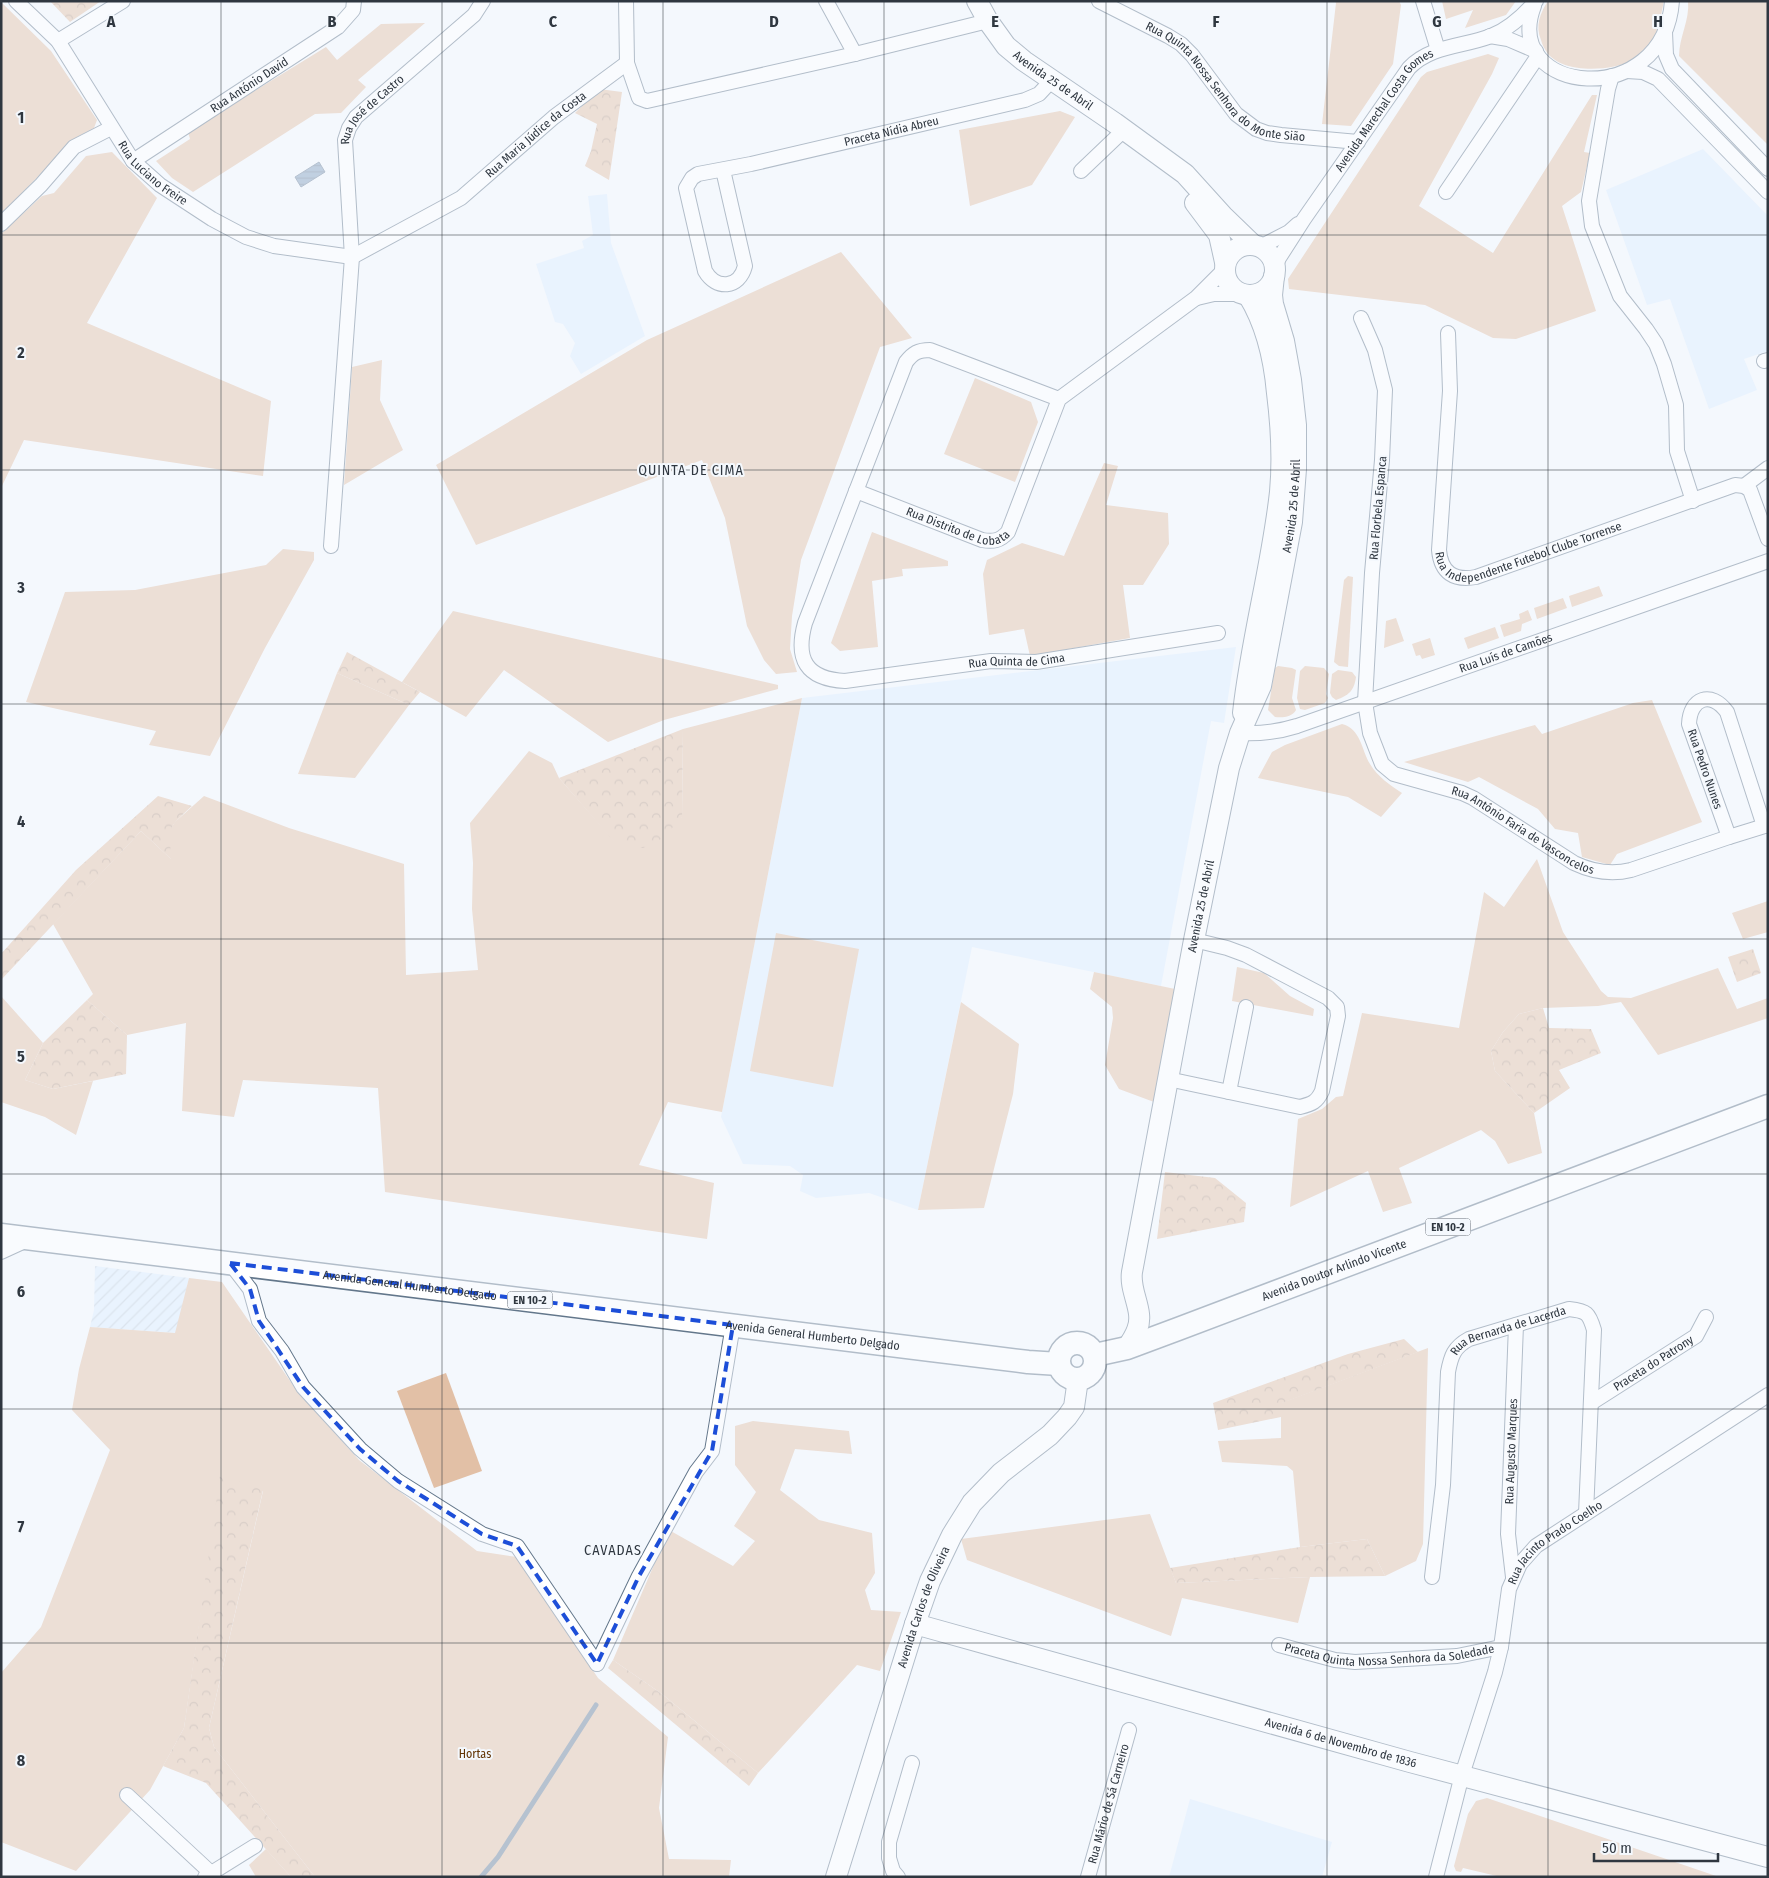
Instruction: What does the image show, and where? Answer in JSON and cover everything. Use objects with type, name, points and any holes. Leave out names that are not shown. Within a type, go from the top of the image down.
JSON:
[{"type":"main road","name":"Avenida 25 de Abril","points":[[977,1],[988,22],[1006,46],[1024,62],[1124,130],[1144,146],[1192,199],[1219,235],[1225,266]]},
{"type":"main road","name":"Avenida 25 de Abril","points":[[1144,146],[1166,158],[1186,174],[1222,216],[1256,246]]},
{"type":"main road","points":[[1243,245],[1256,246],[1268,252],[1273,258],[1275,272],[1268,288],[1255,294],[1245,294],[1229,285],[1225,266],[1229,254],[1235,248],[1243,245]]},
{"type":"main road","name":"Avenida 25 de Abril","points":[[1128,1348],[1140,1319],[1131,1281],[1194,940],[1229,768],[1240,733],[1261,686],[1292,522],[1296,469],[1296,425],[1284,341],[1273,304],[1272,295],[1275,272]]},
{"type":"main road","name":"Avenida 25 de Abril","points":[[1240,733],[1246,682],[1275,528],[1281,469],[1281,423],[1276,376],[1260,317],[1245,294]]},
{"type":"main road","name":"Avenida Doutor Arlindo Vicente","points":[[1095,1355],[1128,1348],[1768,1106]]},
{"type":"main road","name":"Avenida General Humberto Delgado","points":[[1,1235],[1028,1362],[1059,1364]]},
{"type":"main road","points":[[1073,1343],[1086,1344],[1095,1355],[1093,1371],[1089,1376],[1078,1379],[1073,1379],[1064,1373],[1059,1364],[1062,1350],[1073,1343]]},
{"type":"main road","name":"Avenida Carlos de Oliveira","points":[[836,1877],[915,1624],[930,1581],[948,1542],[972,1502],[1001,1473],[1050,1435],[1067,1417],[1074,1407],[1078,1379]]},
{"type":"main road","name":"Avenida 6 de Novembro de 1836","points":[[915,1624],[1462,1775],[1768,1857]]},
{"type":"street","name":"Rua Luciano Freire","points":[[16,1],[58,41],[133,161],[174,196],[246,237],[274,246],[352,257]]},
{"type":"street","points":[[58,41],[123,1]]},
{"type":"street","name":"Rua António David","points":[[133,161],[338,27],[353,10],[354,1]]},
{"type":"street","name":"Rua José de Castro","points":[[352,257],[345,140],[349,128],[356,117],[474,15],[483,1]]},
{"type":"street","points":[[626,1],[628,63],[639,98],[647,101],[988,22]]},
{"type":"street","points":[[826,1],[855,54]]},
{"type":"street","name":"Rua Quinta Nossa Senhora do Monte Sião","points":[[1099,1],[1181,44],[1192,55],[1236,114],[1256,129],[1281,135],[1358,142]]},
{"type":"street","points":[[1423,1],[1438,50]]},
{"type":"street","points":[[1446,192],[1537,53],[1532,44],[1529,25],[1536,1]]},
{"type":"street","name":"Avenida Marechal Costa Gomes","points":[[1275,272],[1279,258],[1304,219],[1409,68],[1426,54],[1489,36],[1503,30],[1514,23],[1536,1]]},
{"type":"street","points":[[1627,71],[1648,56],[1660,41],[1669,22],[1672,1]]},
{"type":"street","points":[[1666,31],[1666,54],[1672,69],[1768,169]]},
{"type":"street","name":"Avenida Marechal Costa Gomes","points":[[1489,36],[1508,39],[1537,53],[1556,70],[1572,76],[1593,79],[1627,71]]},
{"type":"street","name":"Rua Maria Júdice da Costa","points":[[352,257],[461,198],[554,117],[628,63]]},
{"type":"street","points":[[1627,71],[1642,72],[1658,79],[1768,192]]},
{"type":"street","points":[[1612,76],[1589,212],[1592,226],[1620,296],[1656,344],[1664,364],[1676,405],[1677,451],[1693,501]]},
{"type":"street","name":"Praceta Nídia Abreu","points":[[723,170],[745,266],[739,278],[733,283],[724,284],[716,283],[709,278],[705,271],[686,188],[692,178],[698,174],[723,170],[1025,100],[1040,94],[1052,80]]},
{"type":"street","points":[[1,224],[42,185],[74,148],[111,128]]},
{"type":"street","points":[[1717,139],[1729,128]]},
{"type":"street","points":[[1082,171],[1124,130]]},
{"type":"street","name":"Avenida Marechal Costa Gomes","points":[[1256,246],[1289,232],[1304,219]]},
{"type":"street","points":[[331,546],[352,257]]},
{"type":"street","points":[[856,491],[906,362],[917,351],[930,350],[1059,399],[1196,298],[1225,266]]},
{"type":"street","points":[[1196,298],[1214,294],[1245,294]]},
{"type":"street","name":"Rua Florbela Espanca","points":[[1361,318],[1375,350],[1385,390],[1365,702]]},
{"type":"street","name":"Rua Independente Futebol Clube Torrense","points":[[1448,333],[1450,390],[1439,550],[1443,566],[1453,576],[1465,579],[1476,577],[1730,487],[1744,486],[1768,468]]},
{"type":"street","name":"Rua Distrito de Lobata","points":[[856,491],[982,540],[998,541],[1008,532],[1059,399]]},
{"type":"street","points":[[1744,486],[1752,493],[1768,539]]},
{"type":"street","name":"Rua Quinta de Cima","points":[[856,491],[802,633],[801,653],[809,668],[822,678],[845,681],[991,661],[1036,662],[1218,633]]},
{"type":"street","name":"Rua Luís de Camões","points":[[1240,733],[1263,734],[1279,731],[1768,561]]},
{"type":"street","name":"Rua Pedro Nunes","points":[[1712,699],[1721,704],[1727,712],[1766,826],[1729,837],[1689,724],[1689,713],[1694,704],[1702,700],[1712,699]]},
{"type":"street","name":"Rua António Faria de Vasconcelos","points":[[1365,702],[1370,734],[1378,756],[1388,770],[1402,777],[1462,793],[1473,798],[1563,856],[1589,870],[1619,873],[1729,837]]},
{"type":"street","points":[[1168,1079],[1300,1107],[1312,1104],[1319,1098],[1322,1091],[1338,1016],[1337,1007],[1328,998],[1246,955],[1194,940]]},
{"type":"street","points":[[1230,1092],[1246,1007]]},
{"type":"street","points":[[1,1252],[30,1238]]},
{"type":"street","points":[[230,1263],[250,1289],[259,1321],[310,1394],[360,1449],[398,1481],[482,1534],[517,1546],[597,1664],[639,1576],[696,1472],[712,1451],[733,1326]]},
{"type":"street","name":"Rua Bernarda de Lacerda","points":[[1432,1577],[1443,1485],[1448,1372],[1455,1349],[1469,1340],[1569,1309],[1584,1310],[1590,1317],[1594,1330],[1586,1513]]},
{"type":"street","name":"Praceta do Patrony","points":[[1591,1403],[1696,1336],[1706,1317]]},
{"type":"street","name":"Rua Augusto Marques","points":[[1513,1577],[1508,1534],[1516,1325]]},
{"type":"street","name":"Rua Jacinto Prado Coelho","points":[[1436,1877],[1462,1775],[1495,1672],[1501,1647],[1509,1589],[1520,1564],[1536,1546],[1768,1395]]},
{"type":"street","name":"Praceta Quinta Nossa Senhora da Soledade","points":[[1278,1645],[1335,1660],[1355,1662],[1457,1656],[1501,1647]]},
{"type":"street","name":"Rua Mário de Sá Carneiro","points":[[1088,1877],[1129,1730]]},
{"type":"street","points":[[898,1877],[893,1871],[889,1858],[889,1842],[912,1763]]},
{"type":"street","points":[[127,1795],[208,1875],[255,1846]]},
{"type":"highlighted area","points":[[230,1263],[282,1269],[733,1325],[712,1451],[639,1576],[597,1664],[517,1546],[482,1534],[398,1481],[360,1449],[303,1387],[259,1321],[250,1289]]},
{"type":"shaded area","points":[[1703,149],[1768,216],[1768,351],[1744,359],[1757,390],[1709,409],[1670,299],[1647,305],[1606,190]]},
{"type":"shaded area","points":[[607,194],[611,243],[645,336],[581,374],[570,356],[575,343],[563,324],[555,322],[536,264],[584,248],[582,241],[593,235],[588,196]]},
{"type":"shaded area","points":[[1236,647],[1224,723],[1211,721],[1161,986],[972,947],[918,1210],[869,1193],[816,1198],[800,1191],[803,1175],[790,1166],[743,1164],[721,1117],[802,698]]},
{"type":"shaded area","points":[[95,1266],[189,1278],[176,1333],[90,1327],[94,1310]]},
{"type":"shaded area","points":[[1190,1799],[1332,1842],[1322,1877],[1169,1877]]},
{"type":"green space","points":[[50,1],[101,1],[70,22]]},
{"type":"green space","points":[[1335,1],[1399,1],[1401,5],[1393,64],[1351,126],[1322,124]]},
{"type":"green space","points":[[1442,1],[1516,1],[1506,15],[1465,28],[1473,10],[1446,19]]},
{"type":"green space","points":[[1548,1],[1664,1],[1654,38],[1637,56],[1623,64],[1612,67],[1586,69],[1562,64],[1546,51],[1539,35],[1538,25]]},
{"type":"green space","points":[[1688,1],[1768,1],[1768,145],[1679,56]]},
{"type":"green space","points":[[1,2],[51,51],[97,120],[94,128],[77,137],[1,214]]},
{"type":"green space","points":[[425,23],[358,80],[366,87],[341,113],[315,114],[193,192],[172,178],[156,161],[190,139],[188,132],[326,47],[337,60],[381,24]]},
{"type":"green space","points":[[1488,54],[1499,58],[1492,74],[1419,206],[1493,253],[1592,95],[1597,95],[1584,152],[1590,153],[1581,192],[1562,206],[1596,311],[1516,339],[1493,338],[1425,305],[1289,289],[1288,279],[1421,77],[1427,72]]},
{"type":"green space","points":[[599,89],[622,92],[609,180],[585,166],[591,151],[597,124],[575,113]]},
{"type":"green space","points":[[1060,111],[1075,117],[1032,185],[970,206],[959,130]]},
{"type":"green space","points":[[112,152],[157,198],[87,323],[271,401],[263,476],[24,440],[1,488],[1,234],[42,196],[54,193],[86,156]]},
{"type":"green space","points":[[841,252],[912,338],[880,347],[801,560],[792,616],[790,649],[797,672],[776,674],[764,660],[747,626],[725,518],[702,460],[476,545],[436,465],[647,340]]},
{"type":"green space","points":[[382,360],[380,400],[403,450],[344,485],[352,367]]},
{"type":"green space","points":[[975,378],[1031,402],[1038,422],[1015,482],[944,454]]},
{"type":"green space","points":[[1104,463],[1118,466],[1106,505],[1168,513],[1169,544],[1143,585],[1123,585],[1130,638],[1030,656],[1024,629],[989,635],[983,574],[987,560],[1022,543],[1064,556]]},
{"type":"green space","points":[[872,532],[948,561],[948,566],[902,569],[903,576],[872,581],[878,647],[840,651],[831,643]]},
{"type":"green space","points":[[283,549],[314,552],[314,560],[265,648],[210,756],[149,745],[156,731],[26,702],[65,592],[135,590],[266,565]]},
{"type":"green space","points":[[1348,576],[1353,577],[1348,667],[1339,666],[1334,662],[1344,580]]},
{"type":"green space","points":[[1599,586],[1603,596],[1572,607],[1569,596]]},
{"type":"green space","points":[[1563,598],[1567,608],[1537,619],[1534,608]]},
{"type":"green space","points":[[1528,610],[1532,620],[1522,624],[1521,631],[1504,637],[1500,625],[1520,619],[1519,614]]},
{"type":"green space","points":[[453,611],[778,685],[778,689],[664,720],[608,742],[504,670],[466,717],[402,682]]},
{"type":"green space","points":[[1396,618],[1404,641],[1384,648],[1386,621]]},
{"type":"green space","points":[[1495,627],[1499,638],[1468,649],[1464,638]]},
{"type":"green space","points":[[1430,638],[1435,655],[1422,659],[1420,655],[1416,656],[1412,644]]},
{"type":"green space","points":[[347,652],[420,692],[409,705],[337,673]]},
{"type":"green space","points":[[1278,666],[1296,670],[1292,698],[1296,710],[1290,716],[1275,717],[1268,710],[1275,668]]},
{"type":"green space","points":[[1305,666],[1324,668],[1329,674],[1326,694],[1328,698],[1325,703],[1305,710],[1300,709],[1297,698],[1300,671]]},
{"type":"green space","points":[[1338,670],[1352,672],[1356,677],[1350,692],[1336,700],[1330,693],[1332,674]]},
{"type":"green space","points":[[337,673],[409,705],[355,778],[298,774]]},
{"type":"green space","points":[[802,698],[722,1112],[668,1102],[639,1165],[714,1183],[707,1239],[385,1192],[378,1088],[243,1080],[234,1117],[182,1111],[186,1023],[127,1035],[87,1000],[93,994],[53,924],[141,831],[171,859],[168,833],[175,822],[204,796],[289,828],[404,864],[406,975],[478,970],[472,909],[473,863],[470,823],[529,751],[552,763],[559,778],[616,843],[682,817],[683,729]]},
{"type":"green space","points":[[1652,700],[1702,822],[1617,854],[1610,865],[1582,857],[1578,833],[1555,829],[1538,809],[1479,777],[1468,782],[1404,762],[1535,725],[1542,734],[1633,703]]},
{"type":"green space","points":[[1342,724],[1353,730],[1357,735],[1370,764],[1377,773],[1402,793],[1381,817],[1348,797],[1258,778],[1272,752],[1285,745]]},
{"type":"green space","points":[[683,729],[682,817],[663,838],[643,848],[616,844],[559,778]]},
{"type":"green space","points":[[158,796],[192,806],[171,829],[172,860],[141,831],[1,980],[1,954],[76,870]]},
{"type":"green space","points":[[1537,859],[1563,932],[1601,991],[1608,997],[1631,998],[1718,968],[1737,1009],[1768,998],[1768,1018],[1658,1055],[1621,1002],[1598,1006],[1543,1008],[1519,1014],[1503,1032],[1491,1051],[1495,1071],[1534,1113],[1542,1153],[1508,1164],[1495,1141],[1481,1130],[1399,1168],[1412,1203],[1383,1212],[1368,1171],[1290,1207],[1298,1119],[1322,1109],[1336,1097],[1343,1096],[1362,1013],[1459,1028],[1484,892],[1504,907]]},
{"type":"green space","points":[[1768,901],[1768,932],[1743,939],[1732,913]]},
{"type":"green space","points":[[776,933],[859,949],[833,1087],[750,1071]]},
{"type":"green space","points":[[1753,949],[1761,973],[1737,982],[1728,957]]},
{"type":"green space","points":[[1237,967],[1264,973],[1290,996],[1314,1009],[1313,1016],[1232,1001]]},
{"type":"green space","points":[[1094,972],[1175,989],[1154,1102],[1119,1089],[1105,1065],[1113,1018],[1112,1007],[1090,989]]},
{"type":"green space","points":[[1,996],[43,1043],[25,1080],[53,1089],[93,1081],[76,1135],[45,1117],[1,1102]]},
{"type":"green space","points":[[87,1000],[127,1035],[126,1074],[53,1089],[25,1080],[43,1043]]},
{"type":"green space","points":[[961,1002],[1019,1044],[1013,1094],[984,1208],[918,1210]]},
{"type":"green space","points":[[1543,1008],[1549,1028],[1591,1029],[1601,1053],[1559,1070],[1570,1088],[1534,1113],[1495,1071],[1491,1051],[1503,1032],[1519,1014]]},
{"type":"green space","points":[[1165,1172],[1215,1178],[1246,1203],[1244,1222],[1157,1239]]},
{"type":"green space","name":"Hortas","points":[[189,1278],[222,1282],[297,1391],[359,1460],[477,1551],[517,1557],[598,1678],[668,1737],[659,1808],[669,1859],[731,1860],[729,1877],[315,1877],[214,1747],[209,1728],[263,1491],[221,1476],[184,1728],[150,1790],[76,1871],[1,1842],[1,1673],[41,1627],[110,1450],[72,1410],[79,1369],[90,1327],[175,1333]]},
{"type":"green space","points":[[1404,1339],[1418,1352],[1282,1403],[1281,1417],[1218,1430],[1213,1403],[1348,1354]]},
{"type":"green space","points":[[1428,1348],[1423,1544],[1416,1561],[1385,1576],[1367,1539],[1300,1547],[1293,1471],[1287,1466],[1222,1462],[1218,1441],[1281,1438],[1281,1403]]},
{"type":"green space","points":[[446,1373],[482,1471],[434,1488],[397,1391]]},
{"type":"green space","points":[[753,1421],[849,1431],[852,1454],[795,1449],[780,1490],[819,1520],[872,1533],[875,1573],[865,1590],[871,1610],[901,1612],[880,1671],[857,1665],[758,1773],[662,1694],[613,1660],[669,1530],[733,1566],[755,1541],[734,1526],[756,1492],[735,1465],[735,1426]]},
{"type":"green space","points":[[220,1475],[263,1490],[209,1728],[214,1747],[315,1877],[291,1877],[206,1783],[163,1766],[184,1728]]},
{"type":"green space","points":[[1150,1514],[1176,1583],[1310,1577],[1298,1623],[1182,1598],[1171,1636],[967,1560],[961,1539]]},
{"type":"green space","points":[[1367,1539],[1385,1576],[1310,1577],[1176,1583],[1170,1568],[1300,1547]]},
{"type":"green space","points":[[613,1660],[662,1694],[758,1773],[749,1786],[608,1668]]},
{"type":"green space","points":[[1487,1798],[1719,1877],[1501,1877],[1463,1868],[1461,1872],[1456,1871],[1454,1866],[1468,1814],[1476,1801]]},
{"type":"green space","points":[[266,1849],[291,1877],[256,1877],[249,1865]]},
{"type":"water","points":[[319,162],[325,172],[301,187],[295,177]]},
{"type":"waterway","points":[[481,1877],[498,1857],[596,1705]]},
{"type":"district","name":"QUINTA DE CIMA","points":[[691,470]]},
{"type":"district","name":"CAVADAS","points":[[613,1550]]}]
